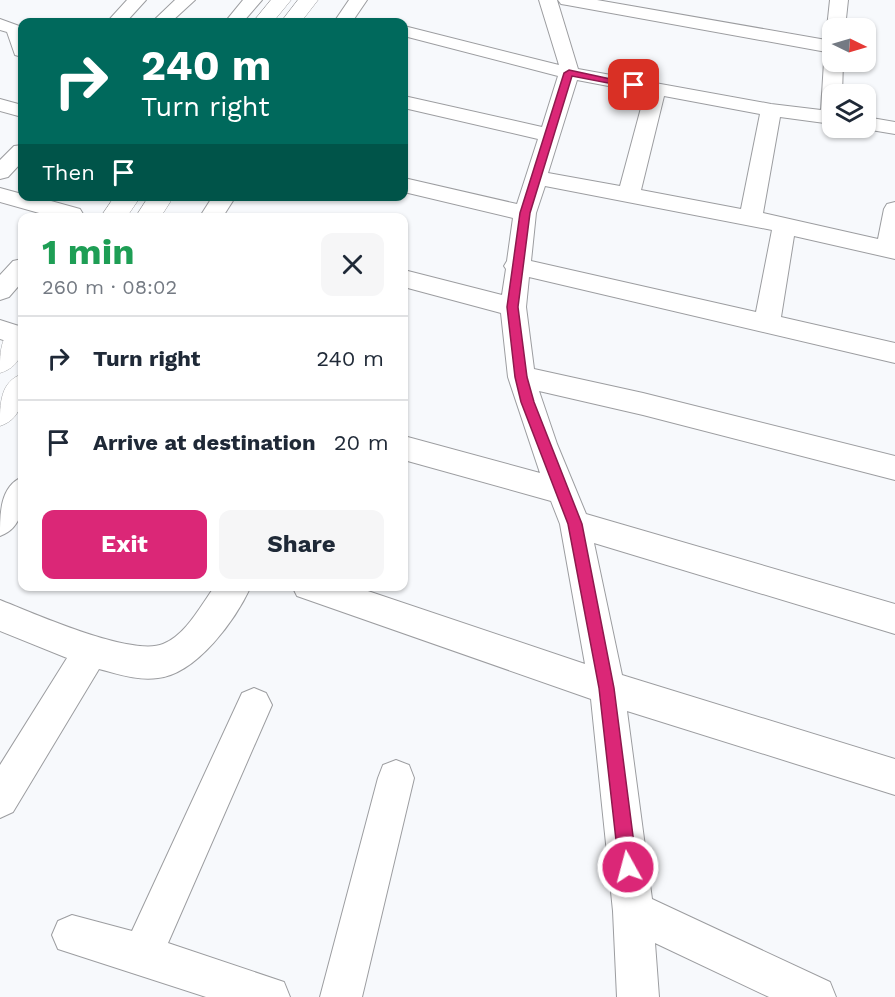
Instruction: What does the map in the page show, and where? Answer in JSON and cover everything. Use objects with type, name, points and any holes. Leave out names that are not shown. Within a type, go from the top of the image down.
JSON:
[{"type":"main road","points":[[266,18],[281,0]]},
{"type":"main road","points":[[294,18],[308,0]]},
{"type":"main road","points":[[116,213],[125,201]]},
{"type":"main road","points":[[0,362],[16,334]]},
{"type":"main road","points":[[0,414],[18,390]]},
{"type":"street","points":[[166,18],[186,0]]},
{"type":"street","points":[[237,18],[253,0]]},
{"type":"street","points":[[346,18],[358,0]]},
{"type":"street","points":[[548,0],[568,61],[569,73],[525,213],[516,266],[513,307],[521,377],[527,402],[575,524],[607,688],[633,911],[638,997]]},
{"type":"street","points":[[567,0],[599,3],[822,45]]},
{"type":"street","points":[[837,18],[839,0]]},
{"type":"street","points":[[118,18],[127,2]]},
{"type":"street","points":[[0,24],[15,29],[18,38]]},
{"type":"street","points":[[408,32],[569,73],[771,110],[822,117]]},
{"type":"street","points":[[629,194],[656,89]]},
{"type":"street","points":[[408,103],[550,135]]},
{"type":"street","points":[[0,105],[18,110]]},
{"type":"street","points":[[751,218],[771,110]]},
{"type":"street","points":[[876,125],[895,128]]},
{"type":"street","points":[[0,172],[18,155]]},
{"type":"street","points":[[537,178],[751,218],[892,250],[895,209]]},
{"type":"street","points":[[408,186],[525,213]]},
{"type":"street","points":[[0,195],[18,200]]},
{"type":"street","points":[[20,201],[60,213]]},
{"type":"street","points":[[73,213],[83,201]]},
{"type":"street","points":[[767,324],[784,227]]},
{"type":"street","points":[[516,266],[895,353]]},
{"type":"street","points":[[0,291],[18,271]]},
{"type":"street","points":[[408,280],[513,307]]},
{"type":"street","points":[[521,377],[895,468]]},
{"type":"street","points":[[408,449],[561,491]]},
{"type":"street","points":[[0,523],[18,496]]},
{"type":"street","points":[[575,524],[895,619]]},
{"type":"street","points":[[0,615],[92,649],[136,661],[160,662],[181,652],[196,639],[231,591]]},
{"type":"street","points":[[323,591],[607,688],[895,777]]},
{"type":"street","points":[[0,799],[92,649]]},
{"type":"street","points":[[142,955],[254,705]]},
{"type":"street","points":[[341,997],[396,778]]},
{"type":"street","points":[[633,911],[815,997]]},
{"type":"street","points":[[72,935],[142,955],[269,997]]},
{"type":"route","points":[[628,867],[607,688],[575,524],[527,402],[521,377],[513,307],[516,266],[525,213],[569,73],[634,85]]}]
